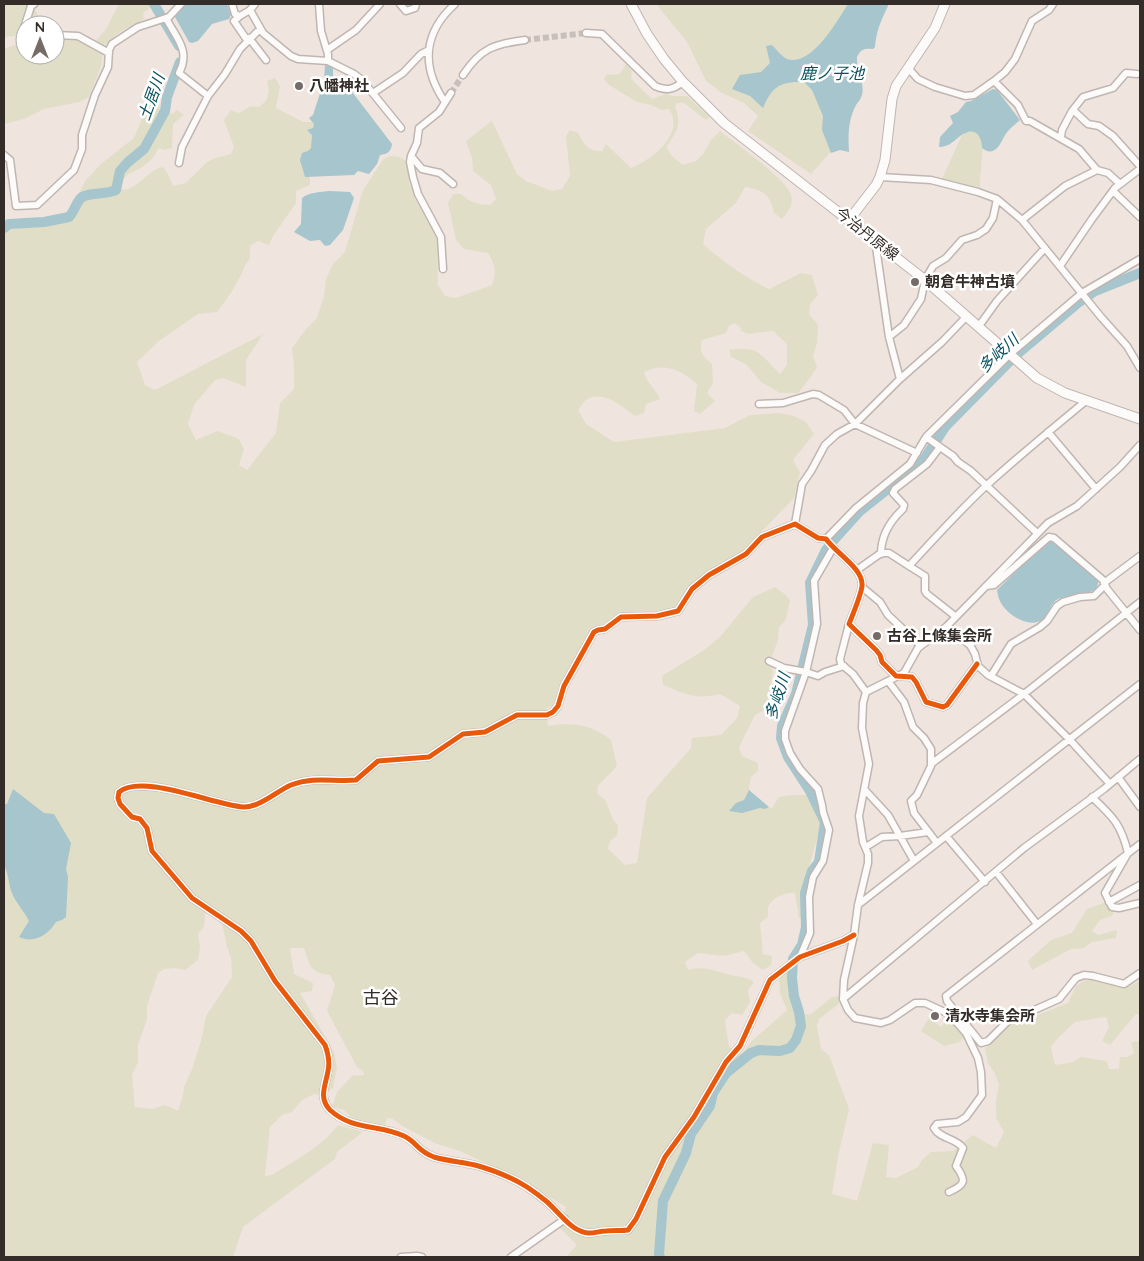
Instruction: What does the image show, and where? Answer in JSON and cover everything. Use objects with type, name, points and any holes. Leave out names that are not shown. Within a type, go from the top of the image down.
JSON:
[{"type":"main road","name":"今治丹原線","points":[[631,4],[647,34],[683,82],[724,123],[925,280],[1037,378],[1065,393],[1140,419]]},
{"type":"main road","points":[[849,220],[876,185],[880,176],[885,160],[892,99],[896,86],[935,28],[945,4]]},
{"type":"street","points":[[28,15],[31,6],[34,4]]},
{"type":"street","points":[[4,155],[10,160],[16,206],[37,204],[74,170],[82,149],[82,135],[95,95],[108,67],[112,44],[132,30],[169,17],[181,4]]},
{"type":"street","points":[[232,4],[235,14],[240,16]]},
{"type":"street","points":[[255,4],[250,10],[234,21],[266,60]]},
{"type":"street","points":[[319,4],[321,31],[327,50],[328,61]]},
{"type":"street","points":[[327,50],[356,30],[380,4]]},
{"type":"street","points":[[400,4],[406,11],[415,8],[416,4]]},
{"type":"street","points":[[445,102],[429,70],[429,50],[440,21],[455,4]]},
{"type":"street","points":[[908,68],[918,79],[935,87],[966,96],[974,95],[1005,72],[1015,58],[1032,21],[1049,10],[1053,4]]},
{"type":"street","points":[[250,10],[263,33],[291,56],[298,59],[328,61],[362,80],[401,128]]},
{"type":"street","points":[[166,18],[182,44],[184,60],[179,73],[208,96]]},
{"type":"street","points":[[179,163],[182,147],[208,96],[248,39],[260,29]]},
{"type":"street","points":[[586,33],[602,34],[655,86],[671,90],[683,82]]},
{"type":"street","points":[[65,35],[78,36],[109,53]]},
{"type":"street","points":[[463,75],[475,58],[490,47],[525,40]]},
{"type":"street","points":[[373,93],[403,73],[421,54],[429,50]]},
{"type":"street","points":[[1060,137],[1073,110],[1083,98],[1113,88],[1126,73],[1139,74]]},
{"type":"street","points":[[994,81],[1018,105],[1026,121],[1030,121],[1079,149],[1097,170],[1108,173],[1120,184]]},
{"type":"street","points":[[442,269],[441,237],[418,194],[411,170],[411,156],[417,143],[419,128],[439,112],[451,93]]},
{"type":"street","points":[[1060,266],[1113,191],[1140,168],[1113,136],[1099,126],[1088,124],[1073,110]]},
{"type":"street","points":[[411,156],[422,169],[440,173],[453,184]]},
{"type":"street","points":[[1022,220],[1065,186],[1097,170]]},
{"type":"street","points":[[880,176],[931,180],[978,192],[996,199],[1022,220],[1127,346],[1140,368]]},
{"type":"street","points":[[1113,191],[1140,218]]},
{"type":"street","points":[[889,336],[904,325],[917,306],[921,299],[925,280],[933,266],[946,258],[962,240],[977,235],[986,229],[992,218],[996,199]]},
{"type":"street","points":[[875,240],[889,336],[900,379]]},
{"type":"street","points":[[979,326],[997,301],[1045,248]]},
{"type":"street","points":[[827,541],[856,508],[910,464],[926,437],[1009,355],[1082,293],[1140,259]]},
{"type":"street","points":[[795,524],[802,484],[824,445],[836,434],[855,424],[967,316]]},
{"type":"street","points":[[759,404],[783,403],[813,394],[819,395],[844,410],[855,424],[917,453]]},
{"type":"street","points":[[909,566],[947,524],[986,486],[1087,400]]},
{"type":"street","points":[[1048,432],[1096,489]]},
{"type":"street","points":[[926,437],[971,471],[1037,533]]},
{"type":"street","points":[[1140,444],[1120,467],[1077,506],[1048,523],[1037,533],[946,627],[921,646],[904,673],[866,692],[863,703],[862,728],[869,764],[858,816],[863,842],[866,846],[868,863],[844,980],[844,999],[848,1010],[855,1018],[881,1023],[890,1020],[915,1003],[925,1003],[951,1011],[981,1043],[988,1041],[1012,1016],[1032,1011],[1059,999],[1076,978],[1084,975],[1093,976],[1124,984],[1140,973]]},
{"type":"street","points":[[881,554],[881,546],[888,525],[903,509],[904,505],[893,493],[895,489],[927,464],[940,446]]},
{"type":"street","points":[[795,524],[818,538],[827,541],[862,577],[862,587],[840,659],[841,664],[847,671],[853,674],[866,692]]},
{"type":"street","points":[[795,524],[762,537],[746,554],[709,576],[692,589],[678,611],[657,616],[621,617],[605,629],[594,632],[564,686],[558,706],[547,715],[517,715],[485,732],[463,734],[429,756],[378,761],[356,780],[311,779],[303,781],[291,785],[253,805],[244,807],[167,789],[131,786],[119,792],[118,798],[120,804],[132,817],[140,819],[147,828],[152,851],[192,898],[241,931],[251,941],[275,982],[322,1041],[328,1053],[329,1070],[324,1084],[323,1096],[329,1109],[351,1124],[401,1134],[412,1139],[419,1150],[436,1158],[475,1165],[508,1177],[544,1200],[582,1232],[628,1230],[636,1219],[665,1157],[694,1117],[726,1062],[740,1046],[770,980],[800,957],[854,935]]},
{"type":"street","points":[[985,586],[994,585],[1049,537],[1054,538],[1103,580],[1140,630]]},
{"type":"street","points":[[800,957],[810,933],[809,896],[813,876],[823,861],[829,830],[818,789],[800,769],[790,753],[785,739],[790,717],[806,672],[817,624],[814,582],[833,548]]},
{"type":"street","points":[[857,570],[881,554],[889,553],[926,576],[925,591],[927,594],[955,616]]},
{"type":"street","points":[[991,676],[1011,644],[1040,627],[1047,621],[1057,606],[1063,602],[1080,597],[1094,596],[1105,584],[1140,556]]},
{"type":"street","points":[[862,587],[880,602],[888,615],[921,646]]},
{"type":"street","points":[[931,764],[1024,694],[1140,602]]},
{"type":"street","points":[[850,624],[876,650],[882,662],[896,676],[912,677],[926,702],[943,707],[947,706],[977,664]]},
{"type":"street","points":[[946,627],[970,645],[976,654],[977,664],[991,676],[1024,694],[1110,784]]},
{"type":"street","points":[[769,662],[818,676],[844,666]]},
{"type":"street","points":[[888,681],[904,702],[913,727],[924,738],[931,749],[931,764],[922,786],[911,801],[914,813],[936,843]]},
{"type":"street","points":[[858,905],[1140,684]]},
{"type":"street","points":[[844,999],[1052,825],[1092,798],[1140,759]]},
{"type":"street","points":[[1118,776],[1140,807]]},
{"type":"street","points":[[865,790],[888,815],[914,861]]},
{"type":"street","points":[[1092,798],[1111,815],[1119,826],[1124,835],[1128,853],[1105,893],[1109,902],[1112,907],[1120,908],[1140,903]]},
{"type":"street","points":[[866,846],[882,837],[928,832]]},
{"type":"street","points":[[946,836],[985,882]]},
{"type":"street","points":[[949,1192],[961,1187],[963,1183],[963,1175],[956,1166],[963,1148],[958,1143],[937,1133],[934,1128],[937,1124],[958,1122],[966,1117],[982,1096],[982,1072],[978,1058],[966,1033],[951,1011],[946,996],[1140,844]]},
{"type":"street","points":[[996,872],[1037,924]]},
{"type":"street","points":[[1109,902],[1140,885]]},
{"type":"street","points":[[511,1257],[565,1218]]},
{"type":"street","points":[[401,1257],[422,1257]]},
{"type":"shaded area","points":[[4,4],[41,4],[35,9],[38,15],[15,15],[15,36],[4,37]]},
{"type":"shaded area","points":[[119,4],[155,4],[143,13],[144,19],[120,32],[104,45],[101,66],[89,97],[79,102],[44,109],[24,119],[4,124],[4,49],[15,45],[15,65],[65,65],[65,38],[97,40],[106,29]]},
{"type":"shaded area","points":[[656,4],[856,4],[812,63],[776,79],[803,76],[815,83],[834,148],[811,174],[748,131],[758,116],[744,103],[722,93],[706,81],[687,42]]},
{"type":"shaded area","points":[[626,64],[632,71],[631,79],[652,99],[666,94],[687,96],[710,117],[706,120],[684,103],[677,103],[675,106],[678,118],[677,128],[666,147],[672,156],[683,165],[696,161],[720,131],[771,171],[787,188],[792,202],[782,219],[774,213],[770,201],[765,194],[745,187],[736,203],[706,229],[703,244],[734,269],[769,289],[801,273],[812,275],[818,295],[810,304],[809,314],[818,325],[817,343],[813,356],[817,367],[798,393],[780,393],[761,382],[746,364],[731,357],[729,350],[753,350],[759,353],[780,374],[787,365],[787,344],[773,331],[748,334],[741,331],[740,327],[734,323],[729,326],[726,333],[702,340],[702,354],[712,364],[713,383],[707,393],[715,401],[700,414],[694,411],[697,384],[679,371],[666,368],[652,369],[644,372],[660,399],[646,404],[644,413],[635,416],[612,400],[599,397],[592,397],[586,400],[578,410],[586,424],[614,442],[725,428],[750,415],[779,413],[794,416],[806,422],[814,434],[793,460],[800,472],[794,498],[747,547],[735,557],[708,571],[689,586],[677,607],[639,615],[619,614],[605,625],[595,627],[585,639],[560,684],[554,704],[546,709],[548,726],[573,724],[589,727],[611,740],[617,766],[598,786],[597,793],[606,801],[613,820],[618,825],[617,836],[610,841],[608,849],[625,865],[637,863],[647,798],[691,748],[692,738],[721,735],[737,718],[740,706],[720,694],[697,696],[678,691],[663,685],[662,676],[704,650],[720,637],[753,597],[775,587],[786,595],[790,600],[786,619],[779,627],[778,640],[770,662],[773,671],[766,709],[755,715],[739,747],[742,756],[758,763],[758,771],[751,777],[749,787],[751,796],[764,806],[772,808],[779,797],[809,795],[822,821],[802,892],[805,918],[799,918],[795,893],[792,893],[785,894],[771,902],[768,908],[768,917],[760,923],[763,954],[772,956],[771,965],[763,970],[753,963],[744,951],[724,956],[698,953],[685,962],[688,970],[699,968],[710,970],[746,978],[754,982],[748,990],[750,1002],[742,1015],[731,1013],[725,1021],[729,1047],[742,1053],[752,1041],[787,1010],[780,993],[779,980],[787,970],[789,971],[789,986],[796,1013],[810,1015],[832,997],[839,996],[839,1004],[819,1019],[817,1026],[821,1049],[829,1055],[849,1109],[832,1194],[857,1201],[873,1143],[889,1145],[886,1177],[896,1178],[918,1167],[922,1160],[931,1152],[953,1151],[973,1135],[996,1148],[1004,1132],[996,1118],[999,1084],[988,1063],[985,1048],[1014,1020],[1035,1016],[1068,1003],[1076,986],[1084,981],[1092,980],[1125,988],[1140,981],[1140,1014],[1136,1014],[1110,1045],[1102,1041],[1109,1027],[1106,1017],[1075,1022],[1051,1047],[1055,1065],[1073,1062],[1081,1057],[1107,1061],[1109,1069],[1119,1069],[1120,1057],[1128,1057],[1134,1053],[1131,1042],[1140,1041],[1140,1257],[566,1257],[577,1245],[560,1228],[566,1207],[524,1181],[460,1151],[437,1144],[402,1126],[393,1119],[387,1118],[384,1127],[366,1125],[350,1116],[344,1110],[332,1107],[337,1092],[352,1076],[364,1075],[363,1071],[357,1067],[327,1011],[335,985],[330,975],[318,972],[311,967],[304,948],[290,948],[294,974],[313,983],[312,991],[300,993],[334,1052],[337,1068],[333,1088],[322,1096],[314,1094],[302,1100],[292,1112],[282,1115],[270,1127],[265,1176],[272,1175],[308,1153],[332,1133],[338,1125],[363,1132],[337,1152],[335,1159],[243,1227],[233,1257],[4,1257],[4,223],[24,218],[52,217],[63,214],[70,209],[86,180],[101,164],[134,138],[145,111],[147,86],[152,85],[161,111],[172,114],[177,110],[184,115],[173,124],[172,148],[164,150],[159,148],[152,159],[141,168],[128,174],[120,183],[122,190],[133,187],[152,172],[163,167],[173,186],[186,183],[207,162],[231,154],[234,147],[224,120],[231,110],[239,113],[251,106],[259,107],[266,101],[269,91],[267,81],[275,78],[280,86],[276,108],[303,122],[317,122],[310,185],[296,191],[296,203],[273,236],[269,245],[258,241],[250,246],[250,259],[232,291],[217,312],[198,314],[159,341],[137,362],[145,385],[155,390],[263,334],[246,360],[246,387],[223,378],[215,380],[194,405],[188,424],[196,440],[218,431],[239,439],[244,449],[239,465],[247,470],[276,433],[280,403],[294,389],[292,348],[317,318],[324,296],[326,279],[333,264],[345,252],[363,190],[383,160],[395,156],[406,161],[409,182],[416,201],[432,227],[437,240],[438,285],[445,296],[456,298],[492,285],[495,272],[488,253],[464,249],[456,240],[448,203],[453,194],[461,194],[471,201],[485,205],[490,205],[496,199],[491,185],[473,171],[472,158],[466,141],[492,121],[517,174],[526,181],[552,191],[562,189],[570,176],[566,136],[570,130],[578,133],[585,144],[593,150],[602,151],[606,144],[631,168],[648,159],[664,145],[670,137],[673,128],[673,118],[669,109],[662,110],[637,102],[609,85],[604,79],[606,75],[620,74]],"holes":[[[206,904],[220,913],[231,957],[232,977],[206,1016],[201,1041],[184,1087],[178,1111],[165,1105],[152,1109],[135,1107],[132,1075],[138,1062],[138,1044],[147,1020],[147,1006],[158,973],[164,969],[175,968],[185,970],[198,960],[200,946],[198,934],[204,927]]]},
{"type":"shaded area","points":[[972,131],[980,136],[982,144],[980,188],[942,179],[962,135]]},
{"type":"shaded area","points":[[1106,902],[1108,908],[1114,911],[1112,916],[1100,920],[1092,931],[1098,935],[1117,930],[1116,938],[1092,942],[1084,948],[1071,949],[1032,970],[1028,961],[1051,940],[1072,933],[1087,909]]},
{"type":"shaded area","points":[[929,1018],[941,1027],[949,1018],[963,1032],[964,1036],[960,1042],[944,1046],[921,1031]]},
{"type":"water","points":[[186,4],[227,4],[231,15],[229,19],[212,24],[198,41],[192,43],[189,42],[175,17],[176,13]]},
{"type":"water","name":"鹿ノ子池","points":[[848,4],[889,4],[880,25],[875,47],[863,50],[857,57],[863,90],[850,122],[849,152],[840,150],[831,153],[822,130],[823,116],[812,90],[804,82],[778,86],[770,95],[763,108],[750,96],[732,89],[740,75],[761,72],[770,63],[766,46],[772,45],[787,59],[796,60],[806,56],[823,41]]},
{"type":"water","points":[[325,65],[333,66],[333,76],[346,84],[392,144],[388,152],[380,155],[377,164],[369,174],[358,171],[354,175],[305,177],[300,160],[302,153],[311,148],[312,135],[307,130],[313,128],[314,124],[309,118],[313,115],[324,81]]},
{"type":"water","points":[[993,89],[997,90],[1020,120],[1008,131],[999,146],[994,151],[987,151],[982,148],[979,136],[971,131],[948,145],[939,147],[940,137],[953,123],[950,116],[958,112],[966,102]]},
{"type":"water","points":[[330,191],[350,192],[354,198],[343,230],[330,245],[325,246],[320,240],[310,241],[294,232],[301,224],[302,198],[312,193]]},
{"type":"water","points":[[1048,540],[1053,540],[1098,579],[1098,585],[1090,592],[1058,599],[1053,603],[1042,620],[1030,623],[1018,619],[1007,611],[999,599],[997,590]]},
{"type":"water","points":[[13,789],[44,813],[54,814],[71,843],[66,869],[68,877],[66,917],[56,922],[45,934],[35,939],[19,937],[29,921],[12,893],[4,865],[4,804],[7,804]]},
{"type":"water","points":[[749,790],[769,807],[742,813],[729,811],[736,803],[744,800]]},
{"type":"waterway","name":"土居川","points":[[154,4],[179,46]]},
{"type":"waterway","name":"土居川","points":[[4,228],[9,224],[44,222],[69,217],[78,201],[83,197],[116,190],[120,171],[144,149],[165,111],[167,97],[180,62]]},
{"type":"waterway","name":"多岐川","points":[[660,1257],[663,1201],[686,1153],[691,1134],[710,1106],[713,1093],[726,1073],[751,1053],[759,1050],[780,1051],[790,1048],[796,1040],[801,1026],[794,996],[792,978],[793,959],[802,945],[806,927],[805,893],[812,871],[819,862],[825,822],[810,791],[788,757],[781,738],[782,726],[796,694],[813,625],[810,583],[826,550],[860,511],[923,461],[945,427],[1015,356],[1095,291],[1140,273]]},
{"type":"tunnel","points":[[525,40],[586,33]]},
{"type":"tunnel","points":[[451,93],[463,75]]},
{"type":"cycle path","points":[[854,935],[800,957],[770,980],[740,1046],[726,1062],[694,1117],[665,1157],[636,1219],[628,1230],[586,1233],[573,1227],[550,1205],[521,1183],[475,1165],[434,1157],[424,1152],[404,1136],[395,1132],[348,1121],[330,1110],[324,1101],[329,1064],[325,1045],[275,981],[251,941],[241,931],[192,898],[152,851],[147,828],[140,819],[132,817],[120,804],[119,792],[130,787],[144,786],[161,788],[230,805],[249,807],[299,782],[356,780],[378,761],[429,757],[463,734],[485,732],[517,715],[547,715],[558,706],[564,686],[594,632],[605,629],[621,617],[657,616],[678,611],[692,589],[709,575],[746,554],[762,537],[795,524],[818,538],[826,539],[859,573],[862,586],[849,624],[876,650],[882,662],[896,676],[912,677],[926,702],[943,707],[947,705],[977,664]]},
{"type":"place","name":"八幡神社","points":[[299,86]]},
{"type":"place","name":"朝倉牛神古墳","points":[[915,282]]},
{"type":"place","name":"古谷上條集会所","points":[[877,636]]},
{"type":"place","name":"清水寺集会所","points":[[935,1016]]},
{"type":"district","name":"古谷","points":[[381,998]]}]
